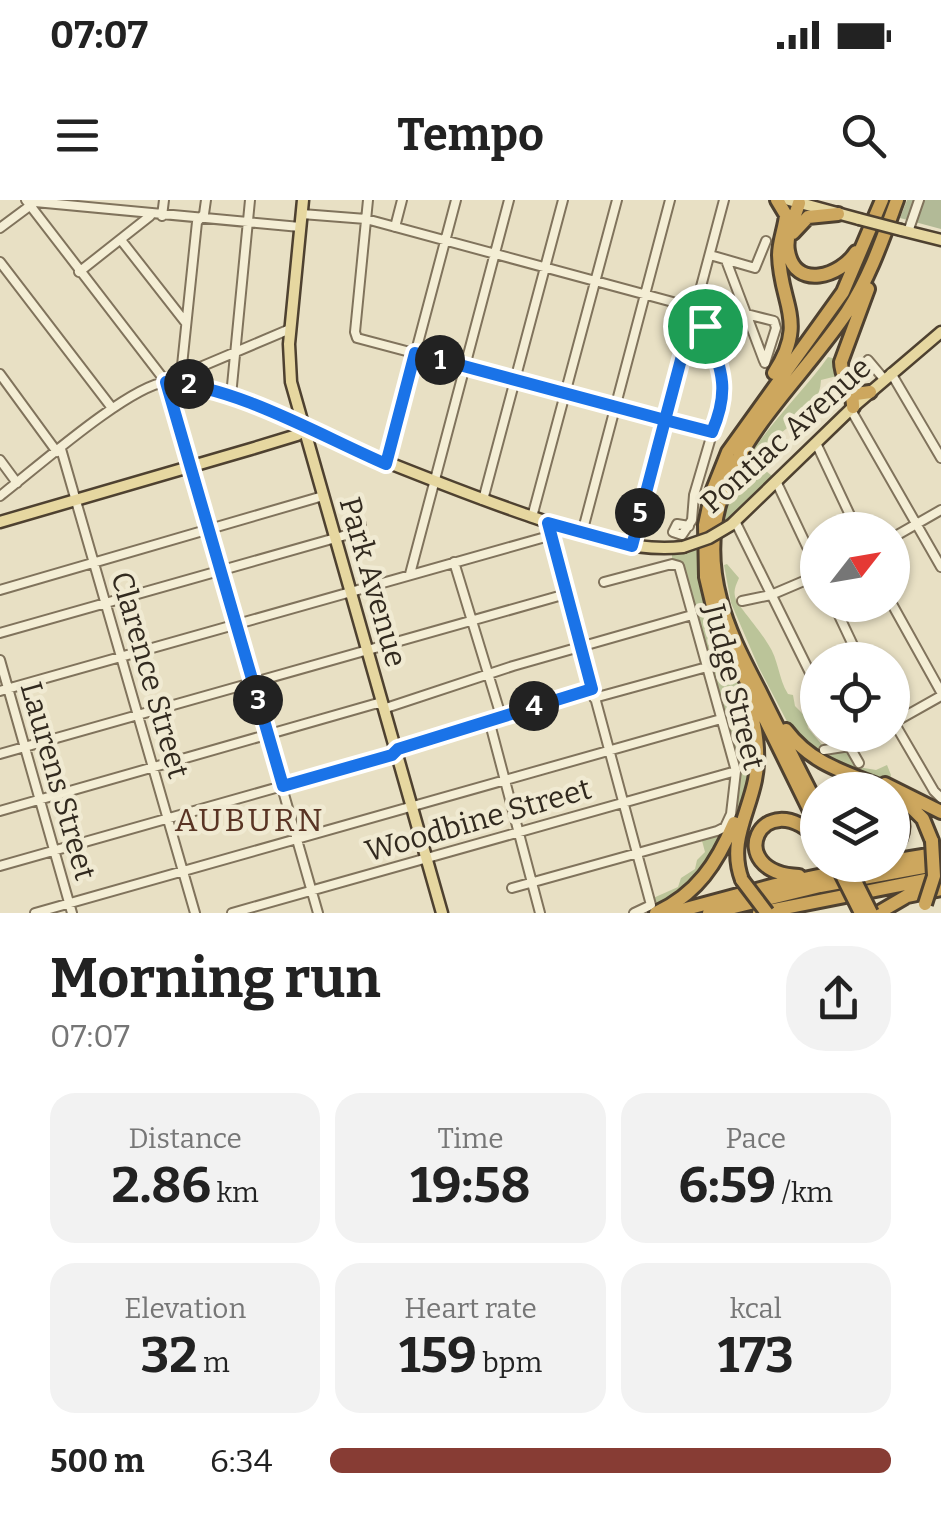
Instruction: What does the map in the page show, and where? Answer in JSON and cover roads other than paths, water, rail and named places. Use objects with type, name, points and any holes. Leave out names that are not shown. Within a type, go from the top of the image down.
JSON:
[{"type":"highway","points":[[767,913],[742,880],[736,862],[736,843],[755,780],[756,744],[751,710],[709,594],[704,551],[709,500],[728,452],[789,342],[791,313],[779,254],[786,222],[785,211],[777,200]]},
{"type":"highway","points":[[801,772],[725,617],[715,575],[715,524],[722,491],[736,460],[848,310],[897,200]]},
{"type":"highway","points":[[786,222],[801,202]]},
{"type":"highway","points":[[801,202],[787,242],[789,254],[798,269],[820,276],[838,271],[855,254],[881,203]]},
{"type":"highway","points":[[728,452],[843,292],[881,203]]},
{"type":"highway","points":[[789,254],[790,239],[800,222],[811,216],[838,214]]},
{"type":"highway","points":[[852,408],[842,374],[842,358],[877,264],[882,239]]},
{"type":"highway","points":[[846,384],[856,394],[870,392]]},
{"type":"highway","points":[[726,643],[800,791]]},
{"type":"highway","points":[[746,664],[795,742],[810,756],[841,772]]},
{"type":"highway","points":[[652,911],[690,892],[717,860],[747,792],[756,744]]},
{"type":"highway","points":[[836,770],[890,786],[941,812]]},
{"type":"highway","points":[[910,807],[920,815],[936,847],[934,876],[922,908]]},
{"type":"highway","points":[[800,825],[776,819],[763,826],[755,838],[758,857],[768,868],[800,876]]},
{"type":"highway","points":[[910,855],[936,847]]},
{"type":"highway","points":[[709,913],[820,886],[941,864]]},
{"type":"highway","points":[[759,913],[941,877]]},
{"type":"highway","points":[[671,913],[800,880]]},
{"type":"highway","points":[[848,882],[861,913]]},
{"type":"highway","points":[[852,882],[874,913],[907,896],[941,889]]},
{"type":"main road","name":"Park Avenue","points":[[303,200],[290,329],[291,382],[438,912]]},
{"type":"main road","points":[[801,202],[941,240]]},
{"type":"main road","name":"Pontiac Avenue","points":[[306,429],[434,483],[548,523],[632,546],[682,547],[710,538],[733,523],[852,408],[941,332]]},
{"type":"main road","points":[[0,522],[297,436],[306,429]]},
{"type":"street","points":[[117,211],[118,200]]},
{"type":"street","points":[[79,272],[157,215],[164,200]]},
{"type":"street","points":[[180,375],[197,222],[204,214],[206,200]]},
{"type":"street","points":[[231,396],[250,200]]},
{"type":"street","points":[[368,200],[355,335],[359,339],[712,432]]},
{"type":"street","points":[[395,227],[402,200]]},
{"type":"street","points":[[386,464],[456,200]]},
{"type":"street","points":[[410,574],[510,200]]},
{"type":"street","points":[[483,500],[563,200]]},
{"type":"street","points":[[532,517],[616,200]]},
{"type":"street","points":[[582,533],[670,200]]},
{"type":"street","points":[[632,546],[724,200]]},
{"type":"street","points":[[905,231],[919,200]]},
{"type":"street","points":[[0,228],[29,202],[75,203],[117,211],[300,227]]},
{"type":"street","points":[[29,202],[166,382],[318,913]]},
{"type":"street","points":[[302,214],[395,227],[645,294],[694,312],[746,314],[776,324],[765,363],[746,314],[727,263]]},
{"type":"street","points":[[121,240],[186,323]]},
{"type":"street","points":[[710,255],[727,263],[757,268],[766,241]]},
{"type":"street","points":[[0,262],[112,408]]},
{"type":"street","points":[[689,526],[723,403],[722,376],[705,326],[694,312]]},
{"type":"street","points":[[0,496],[112,408],[143,390],[290,329]]},
{"type":"street","points":[[868,360],[888,376],[941,458]]},
{"type":"street","name":"Clarence Street","points":[[0,374],[59,451],[77,500],[195,913]]},
{"type":"street","name":"Pontiac Avenue","points":[[166,382],[195,385],[231,396],[306,429]]},
{"type":"street","points":[[852,408],[941,566]]},
{"type":"street","points":[[816,443],[849,512]]},
{"type":"street","points":[[0,460],[17,483]]},
{"type":"street","points":[[776,481],[800,533]]},
{"type":"street","points":[[0,590],[322,496]]},
{"type":"street","points":[[910,528],[941,510]]},
{"type":"street","points":[[548,523],[651,905],[652,911],[634,913]]},
{"type":"street","points":[[733,523],[800,652]]},
{"type":"street","points":[[0,633],[335,538],[362,524]]},
{"type":"street","points":[[4,690],[549,536]]},
{"type":"street","points":[[454,562],[502,716]]},
{"type":"street","name":"Judge Street","points":[[604,582],[672,564],[679,566],[736,771],[734,800],[725,826],[637,854]]},
{"type":"street","points":[[742,600],[771,595],[800,581]]},
{"type":"street","points":[[0,754],[566,594]]},
{"type":"street","points":[[0,811],[378,704],[386,708],[692,614]]},
{"type":"street","points":[[902,622],[941,694],[910,712]]},
{"type":"street","name":"Laurens Street","points":[[0,660],[4,690],[72,913]]},
{"type":"street","points":[[0,866],[283,786],[502,716],[707,667]]},
{"type":"street","points":[[34,913],[722,719]]},
{"type":"street","points":[[488,720],[540,913]]},
{"type":"street","points":[[910,749],[940,797]]},
{"type":"street","points":[[853,752],[859,763]]},
{"type":"street","name":"Woodbine Street","points":[[232,913],[736,771]]},
{"type":"street","points":[[512,888],[637,854]]},
{"type":"district","name":"AUBURN","points":[[250,820]]}]
